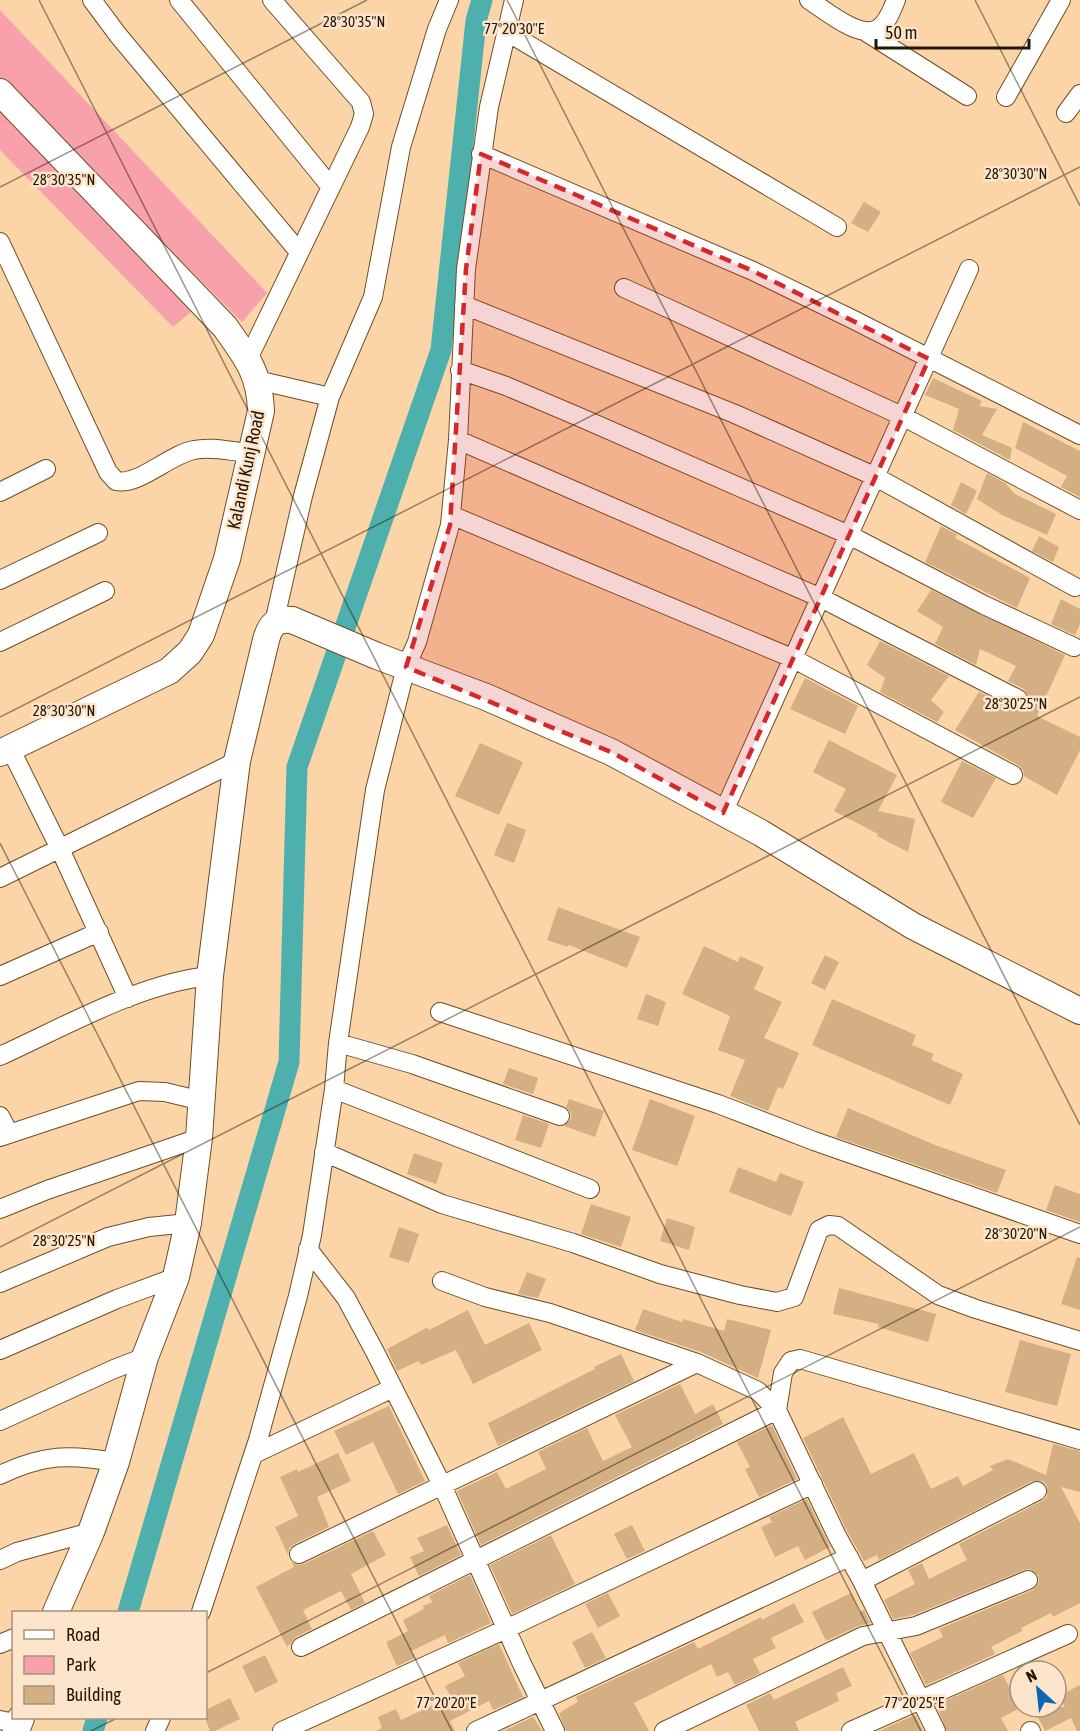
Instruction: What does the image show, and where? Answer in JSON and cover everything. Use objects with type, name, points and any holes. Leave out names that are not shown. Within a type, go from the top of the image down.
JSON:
[{"type":"street","points":[[92,0],[118,35],[299,252]]},
{"type":"street","points":[[179,0],[330,186]]},
{"type":"street","points":[[272,0],[361,102],[364,114],[360,127],[299,252],[252,370],[330,397]]},
{"type":"street","points":[[201,1611],[254,1454],[298,1296],[334,1089],[338,1043],[375,790],[406,668],[417,642],[431,596],[451,515],[458,440],[466,269],[493,83],[514,0]]},
{"type":"street","points":[[809,0],[856,30],[867,32],[968,96]]},
{"type":"street","points":[[867,32],[878,29],[884,23],[896,0]]},
{"type":"street","points":[[1006,97],[1061,0]]},
{"type":"street","points":[[56,1611],[91,1532],[116,1462],[145,1357],[176,1277],[188,1223],[199,1138],[210,976],[237,761],[266,640],[274,623],[303,496],[330,397],[373,297],[401,147],[437,29],[442,2]]},
{"type":"street","points":[[507,32],[837,227]]},
{"type":"street","name":"Kalandi Kunj Road","points":[[0,92],[225,327],[252,370],[260,391],[261,411],[227,560],[201,635],[190,652],[169,671],[5,750]]},
{"type":"street","points":[[1066,113],[1080,94]]},
{"type":"street","points":[[481,154],[753,271],[1080,435]]},
{"type":"street","points":[[0,243],[108,472],[116,481],[130,480],[194,450],[251,453]]},
{"type":"street","points":[[723,813],[969,269]]},
{"type":"street","points":[[624,288],[902,416],[1080,510]]},
{"type":"street","points":[[464,305],[735,414],[874,476],[1075,587]]},
{"type":"street","points":[[460,370],[506,386],[577,416],[849,535],[984,605],[1074,647]]},
{"type":"street","points":[[458,440],[821,598],[1018,699]]},
{"type":"street","points":[[0,492],[46,469]]},
{"type":"street","points":[[451,515],[792,658],[1013,775]]},
{"type":"street","points":[[0,580],[98,533]]},
{"type":"street","points":[[0,642],[105,591]]},
{"type":"street","points":[[274,623],[282,619],[292,620],[406,668],[486,697],[611,752],[761,834],[913,926],[1080,1011]]},
{"type":"street","points":[[5,750],[60,849],[128,998]]},
{"type":"street","points":[[0,878],[237,761]]},
{"type":"street","points":[[0,976],[99,932]]},
{"type":"street","points":[[0,1056],[128,998],[171,982],[210,976]]},
{"type":"street","points":[[440,1012],[718,1104],[814,1141],[1080,1234]]},
{"type":"street","points":[[338,1043],[412,1064],[560,1116]]},
{"type":"street","points":[[334,1089],[590,1189]]},
{"type":"street","points":[[0,1116],[5,1135],[139,1090],[165,1092],[202,1101]]},
{"type":"street","points":[[0,1209],[47,1190],[199,1138]]},
{"type":"street","points":[[324,1152],[442,1204],[573,1244],[660,1274],[740,1295],[777,1302],[794,1297],[819,1230],[829,1225],[838,1226],[938,1295],[976,1310],[1080,1341]]},
{"type":"street","points":[[0,1283],[108,1237],[149,1227],[188,1223]]},
{"type":"street","points":[[308,1249],[346,1298],[393,1388],[442,1485],[506,1629],[555,1731]]},
{"type":"street","points":[[0,1350],[117,1299],[176,1277]]},
{"type":"street","points":[[442,1281],[485,1297],[550,1313],[697,1363],[758,1391],[777,1410],[936,1731]]},
{"type":"street","points":[[0,1421],[145,1357]]},
{"type":"street","points":[[777,1410],[785,1367],[800,1359],[1080,1440]]},
{"type":"street","points":[[299,1554],[697,1363]]},
{"type":"street","points":[[254,1454],[393,1388]]},
{"type":"street","points":[[301,1647],[777,1410]]},
{"type":"street","points":[[0,1475],[21,1465],[48,1458],[85,1457],[116,1462]]},
{"type":"street","points":[[282,1731],[506,1629],[813,1484]]},
{"type":"street","points":[[862,1581],[1037,1491]]},
{"type":"street","points":[[0,1560],[17,1552],[91,1532]]},
{"type":"street","points":[[476,1731],[849,1557]]},
{"type":"street","points":[[664,1731],[863,1636],[916,1626],[1028,1580]]},
{"type":"street","points":[[850,1731],[1068,1634]]},
{"type":"highlighted area","points":[[481,154],[753,271],[929,359],[723,813],[611,752],[406,667],[450,525],[466,269]]},
{"type":"green space","points":[[0,10],[267,293],[242,322],[0,80]]},
{"type":"green space","points":[[0,103],[197,307],[173,327],[0,150]]},
{"type":"building","points":[[864,202],[881,212],[868,232],[851,223]]},
{"type":"building","points":[[933,378],[982,401],[979,406],[997,409],[982,435],[1012,448],[1010,460],[953,430],[959,409],[925,395]]},
{"type":"building","points":[[1023,422],[1080,451],[1080,497],[1061,487],[1067,476],[1015,448]]},
{"type":"building","points":[[987,473],[1005,483],[1015,494],[1056,514],[1047,535],[1004,516],[977,499]]},
{"type":"building","points":[[961,482],[977,491],[966,514],[951,505]]},
{"type":"building","points":[[941,526],[957,535],[955,538],[1030,578],[1017,608],[925,562]]},
{"type":"building","points":[[1039,536],[1059,547],[1053,562],[1032,551]]},
{"type":"building","points":[[931,590],[1065,655],[1037,716],[1080,737],[1080,750],[1057,795],[1024,776],[1023,770],[1018,765],[955,730],[979,692],[1018,710],[1025,708],[1029,698],[1024,689],[1008,681],[1016,666],[980,649],[976,665],[935,644],[943,627],[917,611]]},
{"type":"building","points":[[1061,599],[1080,609],[1080,624],[1075,635],[1051,624]]},
{"type":"building","points":[[880,641],[949,676],[931,700],[944,712],[937,722],[880,692],[885,678],[867,665]]},
{"type":"building","points":[[805,678],[858,706],[845,734],[790,709]]},
{"type":"building","points":[[829,740],[897,775],[878,811],[915,819],[908,852],[834,811],[846,789],[813,772]]},
{"type":"building","points":[[480,743],[523,762],[499,815],[455,796]]},
{"type":"building","points":[[962,761],[996,778],[973,818],[941,802]]},
{"type":"building","points":[[507,823],[526,830],[514,863],[494,855]]},
{"type":"building","points":[[558,907],[640,937],[627,968],[569,945],[568,947],[547,940]]},
{"type":"building","points":[[704,946],[738,962],[740,956],[764,967],[754,989],[782,1002],[764,1038],[799,1053],[783,1089],[778,1087],[768,1111],[730,1096],[745,1060],[718,1050],[730,1016],[682,994]]},
{"type":"building","points":[[825,955],[839,962],[825,990],[811,983]]},
{"type":"building","points":[[646,994],[666,1002],[658,1026],[637,1019]]},
{"type":"building","points":[[832,999],[916,1035],[912,1045],[934,1054],[931,1060],[963,1074],[950,1105],[812,1045]]},
{"type":"building","points":[[509,1068],[538,1078],[533,1094],[503,1084]]},
{"type":"building","points":[[569,1099],[604,1111],[595,1137],[564,1126],[571,1119],[571,1113],[566,1107]]},
{"type":"building","points":[[650,1099],[695,1116],[677,1166],[632,1150]]},
{"type":"building","points":[[848,1108],[935,1145],[1006,1170],[997,1193],[836,1137]]},
{"type":"building","points":[[523,1115],[549,1124],[541,1148],[515,1140]]},
{"type":"building","points":[[414,1153],[443,1163],[436,1184],[407,1174]]},
{"type":"building","points":[[738,1167],[776,1182],[780,1173],[804,1182],[791,1216],[729,1192]]},
{"type":"building","points":[[1055,1185],[1080,1194],[1080,1222],[1046,1210]]},
{"type":"building","points":[[591,1204],[631,1217],[621,1247],[581,1234]]},
{"type":"building","points":[[667,1218],[695,1227],[689,1250],[660,1241]]},
{"type":"building","points":[[399,1227],[419,1234],[409,1263],[389,1257]]},
{"type":"building","points":[[1077,1257],[1080,1258],[1080,1310],[1061,1304]]},
{"type":"building","points":[[527,1272],[546,1279],[538,1298],[518,1294]]},
{"type":"building","points":[[839,1288],[936,1314],[928,1342],[878,1327],[879,1324],[833,1314]]},
{"type":"building","points":[[643,1309],[682,1322],[683,1319],[724,1331],[727,1319],[771,1330],[758,1378],[701,1352],[635,1330]]},
{"type":"building","points":[[468,1310],[485,1345],[529,1323],[542,1350],[473,1384],[456,1350],[421,1365],[419,1361],[397,1371],[387,1349],[428,1327],[429,1330]]},
{"type":"building","points":[[1020,1340],[1071,1354],[1057,1406],[1005,1392]]},
{"type":"building","points":[[621,1354],[634,1381],[498,1446],[488,1423]]},
{"type":"building","points":[[680,1384],[695,1414],[713,1404],[723,1424],[481,1545],[457,1491],[497,1472],[506,1489],[546,1469],[538,1452],[587,1428],[603,1461],[632,1447],[615,1415]]},
{"type":"building","points":[[389,1406],[425,1481],[398,1494],[373,1442],[346,1455],[334,1431]]},
{"type":"building","points":[[843,1417],[871,1474],[914,1453],[931,1489],[958,1476],[963,1486],[993,1470],[990,1466],[1008,1459],[1046,1475],[1053,1444],[1080,1451],[1080,1492],[1061,1487],[1080,1523],[1080,1603],[1053,1617],[1051,1613],[1021,1628],[1022,1631],[991,1647],[995,1654],[926,1685],[910,1653],[943,1637],[939,1629],[1033,1590],[1039,1582],[1038,1575],[1030,1569],[1024,1570],[913,1615],[893,1619],[884,1600],[915,1584],[908,1570],[922,1563],[929,1579],[967,1560],[959,1544],[1042,1501],[1047,1497],[1047,1486],[1043,1481],[1032,1481],[879,1560],[877,1555],[864,1561],[847,1531],[803,1438]]},
{"type":"building","points":[[772,1425],[797,1479],[759,1497],[745,1469],[750,1467],[737,1442]]},
{"type":"building","points":[[338,1453],[351,1481],[317,1497],[329,1527],[294,1544],[289,1548],[288,1555],[275,1527],[298,1516],[280,1477],[297,1469],[298,1472]]},
{"type":"building","points":[[807,1499],[830,1547],[805,1560],[798,1546],[775,1557],[761,1527],[772,1522],[769,1517]]},
{"type":"building","points":[[447,1525],[461,1555],[419,1576],[410,1557],[424,1551],[417,1538]]},
{"type":"building","points":[[632,1525],[645,1551],[627,1559],[614,1534]]},
{"type":"building","points":[[373,1531],[386,1555],[351,1574],[365,1603],[351,1610],[341,1591],[303,1610],[312,1629],[296,1637],[287,1647],[256,1587],[294,1567],[291,1562],[298,1565],[304,1564]]},
{"type":"building","points":[[551,1535],[575,1584],[512,1614],[490,1565]]},
{"type":"building","points":[[470,1575],[491,1623],[448,1643],[445,1635],[411,1651],[415,1658],[397,1666],[386,1642],[408,1631],[403,1620],[432,1602],[429,1596]]},
{"type":"building","points":[[608,1593],[620,1616],[598,1628],[585,1604]]},
{"type":"building","points":[[851,1593],[859,1612],[864,1610],[870,1623],[826,1641],[812,1612]]},
{"type":"building","points":[[794,1603],[804,1622],[771,1638],[776,1648],[753,1659],[760,1673],[735,1685],[728,1672],[717,1677],[711,1664],[634,1703],[649,1731],[566,1731],[559,1713],[578,1702],[576,1697],[694,1642],[698,1649]]},
{"type":"building","points":[[592,1632],[606,1658],[585,1668],[572,1642]]},
{"type":"building","points":[[499,1644],[523,1697],[493,1710],[489,1701],[450,1721],[455,1731],[376,1731],[382,1728],[378,1717],[396,1709],[401,1720],[451,1697],[445,1686],[465,1676],[458,1663]]},
{"type":"building","points":[[265,1655],[278,1682],[255,1693],[242,1666]]},
{"type":"building","points":[[843,1667],[852,1686],[836,1693],[839,1701],[795,1722],[799,1731],[759,1731],[746,1705],[770,1693],[774,1700]]},
{"type":"building","points":[[1003,1675],[1008,1685],[1008,1714],[1001,1718],[1008,1731],[947,1731],[936,1705]]},
{"type":"building","points":[[1080,1685],[1080,1731],[1077,1731],[1071,1718],[1045,1731],[1039,1719],[1068,1719],[1068,1691]]},
{"type":"building","points":[[230,1698],[240,1719],[215,1731],[210,1731],[206,1721],[207,1710]]},
{"type":"building","points":[[915,1715],[923,1731],[879,1731]]},
{"type":"building","points":[[533,1717],[542,1731],[503,1731]]},
{"type":"waterway","points":[[128,1611],[289,1062],[297,767],[441,350],[476,21],[482,0]]},
{"type":"waterway","points":[[93,1731],[97,1719]]}]
